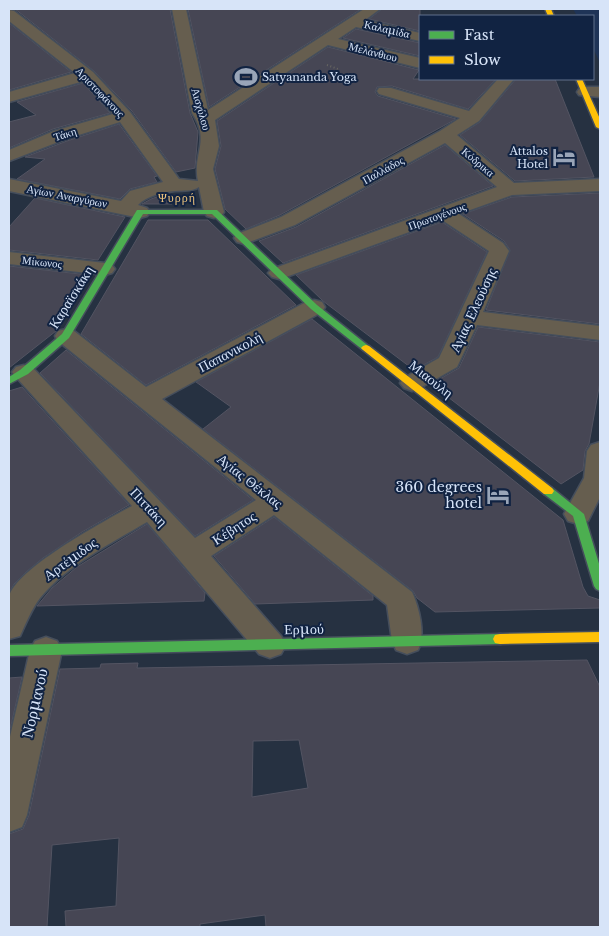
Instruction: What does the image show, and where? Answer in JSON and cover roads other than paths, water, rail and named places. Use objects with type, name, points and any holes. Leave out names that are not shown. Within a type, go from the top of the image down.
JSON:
[{"type":"street","name":"Αισχύλου","points":[[179,9],[200,113],[206,118],[210,146],[204,169],[214,212]]},
{"type":"street","points":[[206,118],[373,9]]},
{"type":"street","name":"Αριστοφάνους","points":[[9,14],[87,75],[124,116],[174,185]]},
{"type":"street","name":"Καλαμίδα","points":[[354,22],[419,37]]},
{"type":"street","name":"Μελάνθιου","points":[[325,40],[419,63]]},
{"type":"street","points":[[9,97],[87,75]]},
{"type":"street","name":"Παλλάδος","points":[[244,238],[288,221],[446,135],[473,117],[504,81]]},
{"type":"street","points":[[588,88],[600,127]]},
{"type":"street","points":[[386,91],[473,117]]},
{"type":"street","name":"Τάκη","points":[[9,156],[60,135],[124,116]]},
{"type":"street","name":"Κόδρικα","points":[[446,135],[510,189]]},
{"type":"street","points":[[206,180],[193,185],[174,185],[137,194],[132,210],[214,212]]},
{"type":"street","name":"Αγίων Αναργύρων","points":[[9,184],[132,210]]},
{"type":"street","name":"Πρωτογένους","points":[[279,273],[446,214],[510,189],[600,185]]},
{"type":"street","name":"Καραϊσκάκη","points":[[16,376],[66,336],[105,269],[132,210]]},
{"type":"street","name":"Μιαούλη","points":[[214,212],[244,238],[314,307],[578,514]]},
{"type":"street","name":"Αγίας Ελεούσης","points":[[412,383],[449,362],[499,251],[446,214]]},
{"type":"street","name":"Μίκωνος","points":[[9,258],[105,269]]},
{"type":"street","name":"Παπανικολή","points":[[145,398],[314,307]]},
{"type":"street","points":[[469,317],[600,333]]},
{"type":"street","name":"Αγίας Θέκλας","points":[[66,336],[400,600],[407,642]]},
{"type":"street","name":"Πιττάκη","points":[[16,376],[150,508],[270,645]]},
{"type":"street","points":[[600,451],[597,478],[578,514],[600,586]]},
{"type":"street","name":"Κέβητος","points":[[192,554],[275,501]]},
{"type":"street","name":"Αρτέμιδος","points":[[9,627],[11,616],[22,598],[54,567],[83,547],[150,508]]},
{"type":"street","name":"Ερμού","points":[[9,651],[600,637]]},
{"type":"street","name":"Νορμανού","points":[[9,815],[46,650]]},
{"type":"place","name":"Satyananda Yoga","points":[[246,77]]},
{"type":"place","name":"Attalos Hotel","points":[[564,157]]},
{"type":"place","name":"360 degrees hotel","points":[[498,495]]},
{"type":"district","name":"Ψυρρή","points":[[177,197]]}]
